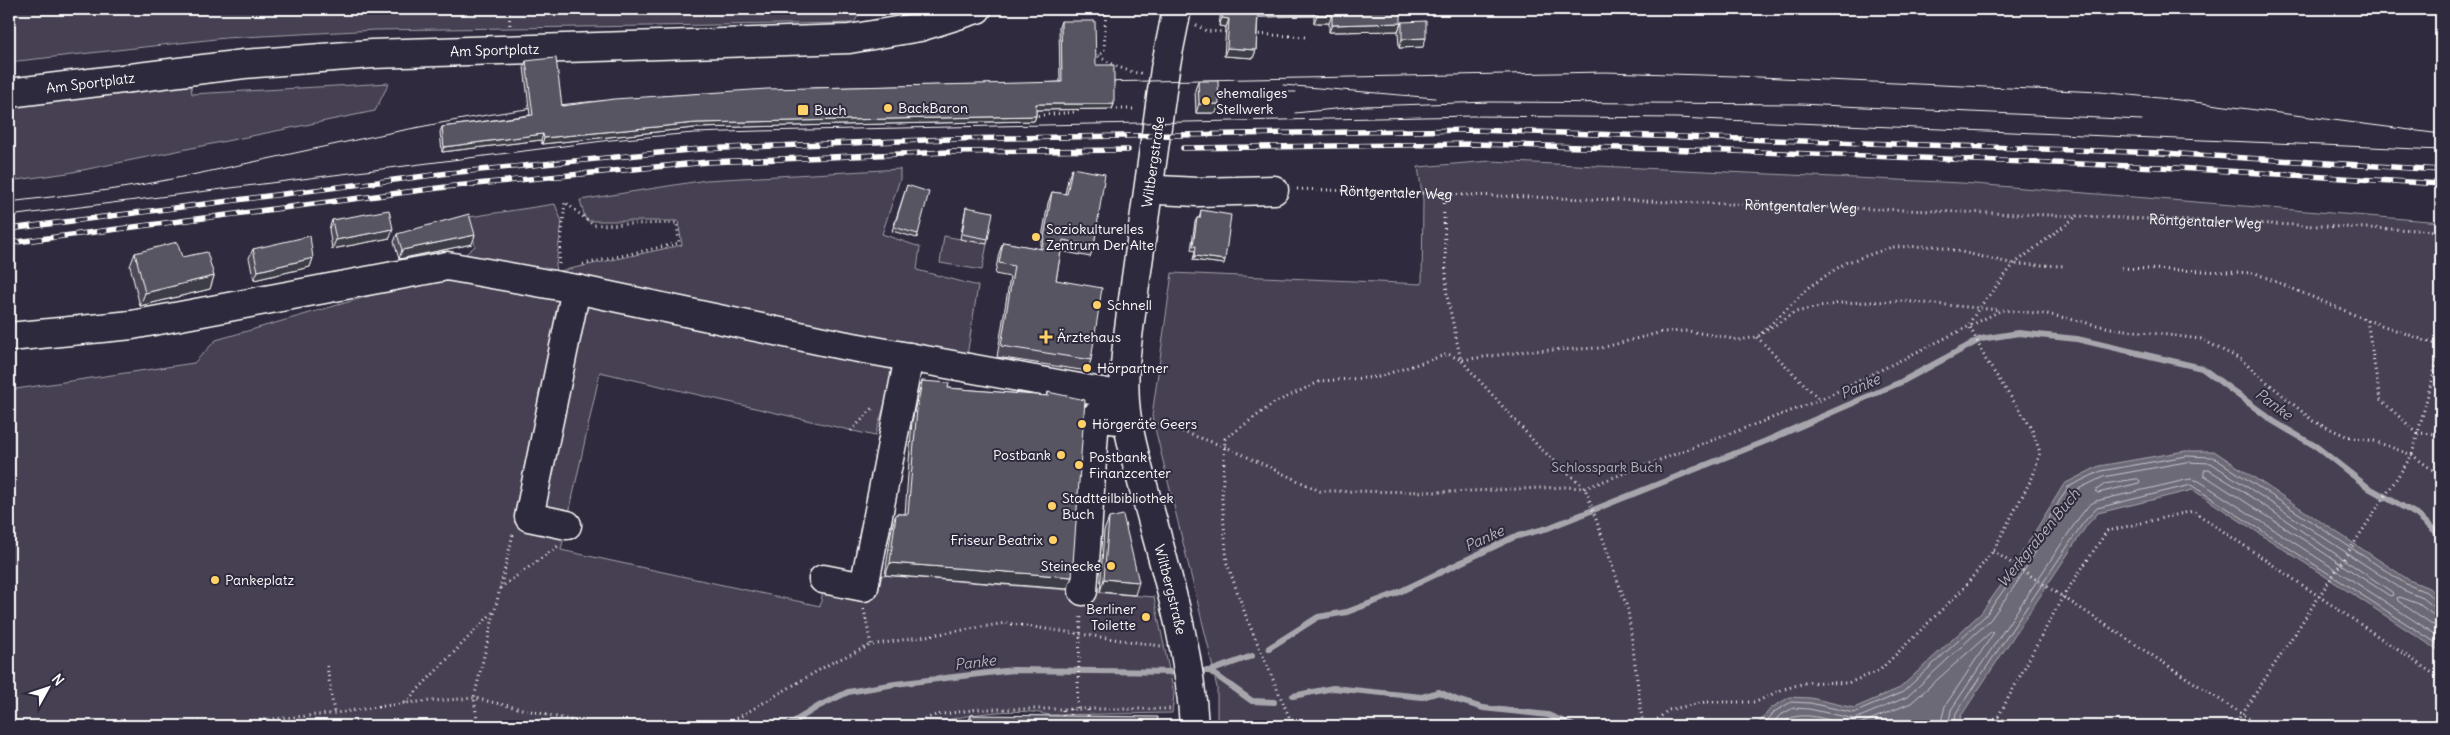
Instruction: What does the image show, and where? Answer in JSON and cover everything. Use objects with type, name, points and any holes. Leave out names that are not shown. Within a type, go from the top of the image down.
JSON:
[{"type":"street","name":"Am Sportplatz","points":[[9,94],[244,64],[372,54],[849,39],[920,27],[977,9]]},
{"type":"street","name":"Wiltbergstraße","points":[[1177,9],[1165,69],[1125,358],[1126,408],[1130,437],[1184,643],[1194,716]]},
{"type":"street","points":[[1130,321],[1143,300],[1186,18],[1181,9]]},
{"type":"street","points":[[1159,190],[1197,192],[1274,190]]},
{"type":"street","points":[[9,336],[132,325],[447,266],[576,277],[1126,408]]},
{"type":"street","points":[[564,534],[529,516],[576,277]]},
{"type":"street","points":[[823,578],[864,587],[909,357]]},
{"type":"street","points":[[1083,591],[1095,416],[1126,408]]},
{"type":"path","points":[[1099,56],[1104,51],[1106,9]]},
{"type":"path","points":[[1206,31],[1237,33]]},
{"type":"path","points":[[1246,33],[1306,37]]},
{"type":"path","points":[[1087,55],[1099,56],[1104,61],[1136,74],[1146,73]]},
{"type":"path","points":[[1031,117],[1075,112],[1081,106]]},
{"type":"path","points":[[1112,109],[1142,109]]},
{"type":"path","name":"Röntgentaler Weg","points":[[1274,190],[2077,216],[2441,231]]},
{"type":"path","points":[[1443,194],[1447,296],[1461,360]]},
{"type":"path","points":[[565,202],[593,225],[677,223],[679,242],[576,277],[559,270],[565,202]]},
{"type":"path","points":[[1969,325],[2014,264],[2077,216]]},
{"type":"path","points":[[1757,337],[1809,287],[1845,264],[1892,247],[1936,246],[2014,264],[2066,266]]},
{"type":"path","points":[[2122,268],[2255,273],[2367,320],[2441,346],[2412,456],[2356,537],[2234,726]]},
{"type":"path","points":[[1461,360],[1528,351],[1601,348],[1662,332],[1689,331],[1739,340],[1757,337],[1795,312],[1840,304],[1902,301],[2047,314],[2110,328],[2201,339],[2240,359],[2313,421],[2346,436],[2374,441],[2412,456],[2441,476]]},
{"type":"path","points":[[1126,408],[1152,420],[1226,447],[1320,491],[1448,492],[1565,487],[1585,488],[1820,400],[2002,310]]},
{"type":"path","points":[[2367,320],[2380,399],[2417,433],[2441,434]]},
{"type":"path","points":[[1650,726],[1668,710],[1705,702],[1756,702],[1781,690],[1808,682],[1848,683],[1879,671],[1963,589],[1993,551],[2033,476],[2040,452],[2031,427],[1986,360],[1969,325]]},
{"type":"path","points":[[1757,337],[1820,400]]},
{"type":"path","points":[[1293,726],[1247,619],[1228,563],[1222,499],[1225,439],[1274,403],[1321,382],[1378,377],[1448,354],[1461,360],[1539,447],[1585,488],[1597,516],[1628,610],[1643,726]]},
{"type":"path","points":[[1986,726],[1998,717],[2062,598],[2107,530],[2192,511],[2441,680]]},
{"type":"path","points":[[478,726],[474,698],[494,612],[517,522],[529,516]]},
{"type":"path","points":[[500,588],[549,555],[564,534]]},
{"type":"path","points":[[1993,551],[2260,726]]},
{"type":"path","points":[[859,586],[871,645]]},
{"type":"path","points":[[405,703],[494,612]]},
{"type":"path","points":[[724,726],[831,663],[871,645],[1006,623],[1161,646],[1184,643]]},
{"type":"path","points":[[1077,708],[1080,633]]},
{"type":"path","points":[[327,666],[334,713]]},
{"type":"path","points":[[9,726],[120,723],[216,724],[334,713],[405,703],[474,698],[596,726]]},
{"type":"path","points":[[1070,708],[1070,726]]},
{"type":"path","points":[[1088,708],[1088,726]]},
{"type":"path","points":[[906,726],[936,715],[979,709],[1177,709],[1194,716]]},
{"type":"path","points":[[1063,709],[1063,726]]},
{"type":"path","points":[[1998,717],[2013,726]]},
{"type":"path","points":[[1075,718],[1075,726]]},
{"type":"green space","points":[[9,9],[862,9],[854,23],[376,30],[225,38],[9,62]]},
{"type":"green space","points":[[190,79],[192,94],[389,83],[375,111],[68,173],[9,181],[9,100]]},
{"type":"green space","name":"Schlosspark Buch","points":[[1490,161],[1962,183],[2441,222],[2441,726],[1217,726],[1217,688],[1208,645],[1152,416],[1172,273],[1422,284],[1423,200],[1418,167]]},
{"type":"green space","points":[[900,169],[900,179],[882,234],[920,247],[917,270],[978,286],[967,356],[902,347],[875,436],[600,372],[561,550],[820,606],[823,591],[874,599],[878,595],[881,575],[1154,597],[1174,694],[1172,713],[1049,715],[1021,711],[971,715],[927,726],[9,726],[9,390],[194,363],[216,340],[442,275],[475,246],[469,217],[555,204],[562,222],[555,272],[682,245],[678,221],[586,221],[580,200],[706,180]]},
{"type":"green space","points":[[944,236],[987,244],[982,270],[940,263]]},
{"type":"water","name":"Werkgraben Buch","points":[[2185,451],[2214,451],[2409,580],[2429,588],[2441,599],[2441,652],[2193,490],[2098,513],[2087,525],[1961,716],[1958,726],[1756,726],[1771,708],[1790,697],[1811,698],[1854,708],[1900,688],[1981,613],[2007,577],[2064,484],[2099,466]]},
{"type":"building","points":[[1223,9],[1316,9],[1258,10],[1256,50],[1227,48],[1229,19],[1222,18]]},
{"type":"building","points":[[1317,9],[1401,9],[1401,23],[1332,25],[1332,15],[1317,15]]},
{"type":"building","points":[[1061,21],[1095,21],[1096,65],[1114,65],[1114,104],[1036,104],[1036,116],[696,123],[544,138],[543,134],[444,147],[442,127],[533,115],[526,61],[556,58],[562,106],[614,99],[767,89],[1062,82]]},
{"type":"building","points":[[1426,21],[1426,38],[1402,39],[1402,22]]},
{"type":"building","points":[[1198,81],[1218,81],[1219,104],[1199,104]]},
{"type":"building","points":[[1072,168],[1105,174],[1094,246],[1063,240],[1056,280],[1102,288],[1091,360],[1001,346],[1014,266],[999,263],[1003,242],[1042,249],[1052,192],[1067,194]]},
{"type":"building","points":[[907,185],[929,192],[918,234],[894,227]]},
{"type":"building","points":[[966,207],[993,212],[988,239],[962,234]]},
{"type":"building","points":[[389,210],[393,229],[336,240],[332,220]]},
{"type":"building","points":[[1201,210],[1231,215],[1225,260],[1195,256],[1196,246],[1193,246],[1197,218],[1200,218]]},
{"type":"building","points":[[469,214],[475,235],[402,250],[397,234]]},
{"type":"building","points":[[310,236],[313,258],[258,271],[253,249]]},
{"type":"building","points":[[177,242],[182,257],[207,252],[214,276],[145,293],[135,253]]},
{"type":"building","points":[[922,381],[949,383],[948,388],[1048,396],[1048,392],[1085,400],[1072,577],[890,563],[896,514],[908,514],[917,409]]},
{"type":"building","points":[[1123,515],[1139,582],[1104,579],[1109,518]]},
{"type":"building","points":[[971,715],[1158,717],[1157,726],[971,726]]},
{"type":"waterway","name":"Panke","points":[[1269,648],[1318,617],[1347,612],[1395,594],[1514,537],[1548,528],[1766,441],[1901,382],[1981,339],[2019,333],[2077,339],[2202,368],[2273,421],[2317,447],[2369,488],[2416,514],[2441,536]]},
{"type":"waterway","name":"Panke","points":[[1199,671],[1210,671],[1252,656]]},
{"type":"waterway","name":"Panke","points":[[787,726],[819,706],[848,692],[895,684],[1013,670],[1177,672]]},
{"type":"waterway","points":[[1210,671],[1252,701],[1274,702]]},
{"type":"waterway","points":[[1293,696],[1333,688],[1422,697],[1439,692],[1483,708],[1548,715],[1574,726]]},
{"type":"tram line","points":[[1099,82],[1605,72],[1735,76],[2100,92],[2179,100],[2441,134]]},
{"type":"tram line","points":[[812,88],[999,84]]},
{"type":"tram line","points":[[1283,85],[1435,98]]},
{"type":"tram line","points":[[1274,92],[1296,92]]},
{"type":"tram line","points":[[662,96],[715,93]]},
{"type":"tram line","points":[[9,202],[151,183],[438,123],[554,106],[612,100]]},
{"type":"tram line","points":[[1295,113],[1364,106],[1490,102],[1800,104],[2142,120]]},
{"type":"tram line","points":[[9,216],[611,140],[694,133],[759,131],[1472,116],[1677,118],[2441,150]]},
{"type":"railway","points":[[9,229],[449,173],[700,149],[950,139],[1474,130],[2164,153],[2441,170]]},
{"type":"railway","points":[[1183,148],[1473,144],[1730,151],[2160,167],[2441,184]]},
{"type":"railway","points":[[9,243],[454,186],[708,162],[950,152],[1128,150]]},
{"type":"place","name":"ehemaliges Stellwerk","points":[[1206,101]]},
{"type":"place","name":"BackBaron","points":[[888,108]]},
{"type":"place","name":"Buch","points":[[803,110]]},
{"type":"place","name":"Soziokulturelles Zentrum Der Alte","points":[[1036,237]]},
{"type":"place","name":"Schnell","points":[[1097,305]]},
{"type":"place","name":"Ärztehaus","points":[[1046,337]]},
{"type":"place","name":"Hörpartner","points":[[1087,368]]},
{"type":"place","name":"Hörgeräte Geers","points":[[1082,424]]},
{"type":"place","name":"Postbank","points":[[1061,455]]},
{"type":"place","name":"Postbank Finanzcenter","points":[[1079,465]]},
{"type":"place","name":"Stadtteilbibliothek Buch","points":[[1052,506]]},
{"type":"place","name":"Friseur Beatrix","points":[[1053,540]]},
{"type":"place","name":"Steinecke","points":[[1111,566]]},
{"type":"place","name":"Pankeplatz","points":[[215,580]]},
{"type":"place","name":"Berliner Toilette","points":[[1146,617]]}]
